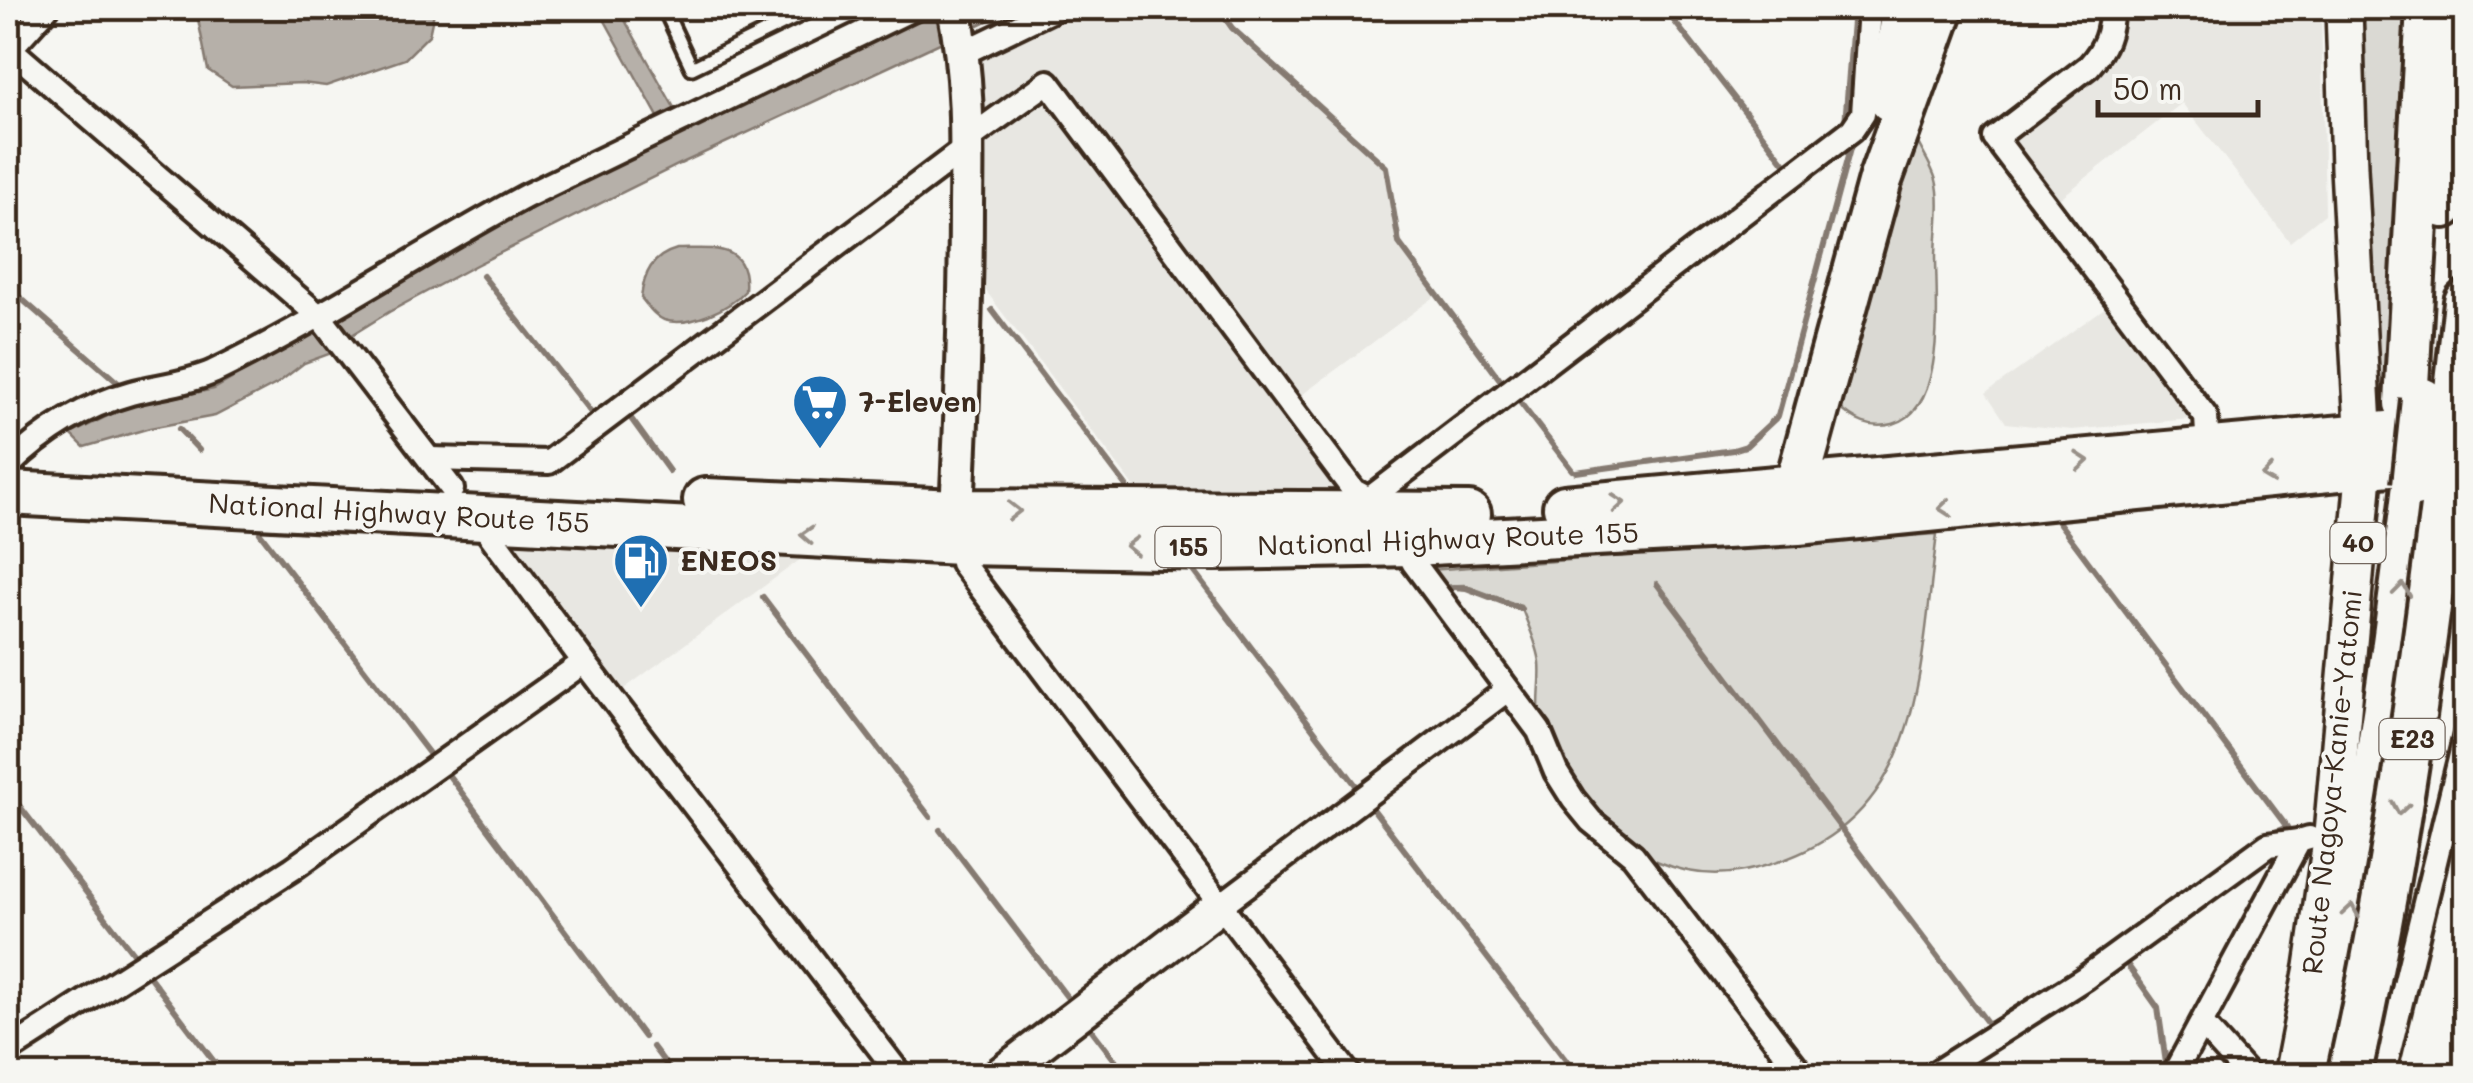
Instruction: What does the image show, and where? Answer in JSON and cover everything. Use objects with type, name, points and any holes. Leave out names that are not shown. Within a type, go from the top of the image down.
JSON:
[{"type":"highway","points":[[1880,180],[1904,8]]},
{"type":"highway","points":[[1797,505],[1880,180],[1942,8]]},
{"type":"highway","points":[[2428,8],[2437,407]]},
{"type":"highway","name":"E23","points":[[2348,1076],[2366,1000],[2410,748],[2465,8]]},
{"type":"highway","name":"E23","points":[[2319,1076],[2371,798],[2414,486],[2466,302]]},
{"type":"highway","name":"National Highway Route 155","points":[[8,466],[453,488],[1215,548],[1413,544],[2365,449],[2437,407]]},
{"type":"highway","name":"National Highway Route 155","points":[[959,527],[1369,506],[1482,514],[1797,505],[2208,450],[2365,449],[2466,460]]},
{"type":"highway","points":[[2410,748],[2437,680],[2466,460]]},
{"type":"highway","name":"National Highway Route 155","points":[[8,493],[453,488]]},
{"type":"main road","points":[[954,8],[964,52],[967,143],[959,527]]},
{"type":"main road","name":"Route Nagoya-Kanie-Yatomi","points":[[2292,1076],[2313,967],[2316,837],[2365,449],[2344,8]]},
{"type":"main road","points":[[998,1076],[1221,905]]},
{"type":"street","points":[[47,8],[8,49],[320,317],[901,1076]]},
{"type":"street","points":[[8,466],[32,442],[79,413],[126,394],[207,374],[320,317],[464,229],[914,8]]},
{"type":"street","points":[[964,52],[1056,8]]},
{"type":"street","points":[[453,488],[549,462],[1048,82],[1369,506],[1852,130],[1863,114],[1870,8]]},
{"type":"street","points":[[2112,8],[2109,36],[2102,52],[1996,138],[2206,417],[2208,450]]},
{"type":"street","points":[[959,527],[962,563],[1350,1076]]},
{"type":"street","points":[[1413,544],[1413,562],[1538,731],[1573,799],[1590,821],[1633,855],[1803,1076]]},
{"type":"street","points":[[8,1051],[292,869],[584,662]]},
{"type":"street","points":[[1221,905],[1506,691]]},
{"type":"street","points":[[2383,1076],[2460,782],[2466,734]]},
{"type":"street","points":[[2173,1076],[2221,982],[2316,837]]},
{"type":"street","points":[[1931,1076],[2085,978],[2268,845],[2316,837]]},
{"type":"street","points":[[2202,1024],[2249,1076]]},
{"type":"lane","points":[[664,8],[692,68],[816,8]]},
{"type":"shaded area","points":[[203,8],[435,8],[429,35],[405,59],[326,86],[232,86],[208,70],[198,19]]},
{"type":"shaded area","points":[[598,8],[618,8],[676,111],[692,127],[941,8],[1015,8],[680,164],[476,265],[389,312],[329,354],[304,363],[278,383],[215,416],[150,428],[84,447],[71,434],[126,407],[214,389],[489,230],[665,141],[662,124]]},
{"type":"shaded area","points":[[1084,8],[1213,8],[1230,31],[1384,169],[1397,243],[1437,295],[1299,397],[1049,69],[983,116],[979,59]]},
{"type":"shaded area","points":[[2117,8],[2321,8],[2325,214],[2290,242],[2182,103],[2050,206],[2002,137],[2092,70]]},
{"type":"shaded area","points":[[2361,8],[2415,8],[2395,403],[2384,397],[2376,383],[2369,303]]},
{"type":"shaded area","points":[[1045,97],[1346,495],[1139,493],[986,291],[986,139]]},
{"type":"shaded area","points":[[1916,139],[1938,189],[1935,352],[1922,398],[1910,415],[1885,426],[1870,425],[1838,406],[1894,183]]},
{"type":"shaded area","points":[[677,249],[715,249],[735,256],[745,275],[745,291],[719,310],[696,319],[674,322],[660,318],[641,298],[642,289],[655,261]]},
{"type":"shaded area","points":[[2113,302],[2201,418],[2072,430],[2006,423],[1986,393]]},
{"type":"shaded area","points":[[1937,534],[1915,696],[1901,744],[1879,787],[1847,823],[1803,852],[1722,874],[1679,869],[1659,862],[1622,841],[1589,811],[1541,724],[1539,656],[1521,606],[1464,585],[1438,586],[1429,570]]},
{"type":"shaded area","points":[[499,539],[805,556],[617,694]]},
{"type":"waterway","points":[[1218,8],[1232,28],[1386,167],[1399,243],[1501,381]]},
{"type":"waterway","points":[[1664,8],[1787,166]]},
{"type":"waterway","points":[[1845,124],[1854,8]]},
{"type":"waterway","points":[[1576,472],[1733,450],[1746,446],[1778,416],[1851,145]]},
{"type":"waterway","points":[[483,276],[596,419]]},
{"type":"waterway","points":[[8,287],[124,388]]},
{"type":"waterway","points":[[992,310],[1126,486]]},
{"type":"waterway","points":[[1519,401],[1572,470]]},
{"type":"waterway","points":[[623,415],[627,413],[669,471]]},
{"type":"waterway","points":[[179,429],[199,450]]},
{"type":"waterway","points":[[2060,524],[2287,827],[2268,835]]},
{"type":"waterway","points":[[260,533],[434,760]]},
{"type":"waterway","points":[[1193,571],[1358,788]]},
{"type":"waterway","points":[[1657,584],[1989,1025],[1908,1076]]},
{"type":"waterway","points":[[1453,587],[1466,588],[1521,609]]},
{"type":"waterway","points":[[763,597],[930,817]]},
{"type":"waterway","points":[[444,769],[644,1037]]},
{"type":"waterway","points":[[8,791],[136,957]]},
{"type":"waterway","points":[[1370,805],[1578,1076]]},
{"type":"waterway","points":[[940,830],[1070,1001]]},
{"type":"waterway","points":[[2124,960],[2158,1008],[2166,1063]]},
{"type":"waterway","points":[[149,976],[225,1076]]},
{"type":"waterway","points":[[1088,1025],[1127,1076]]},
{"type":"waterway","points":[[653,1047],[675,1076]]},
{"type":"place","name":"7-Eleven","points":[[820,451]]},
{"type":"place","name":"ENEOS","points":[[641,610]]}]
